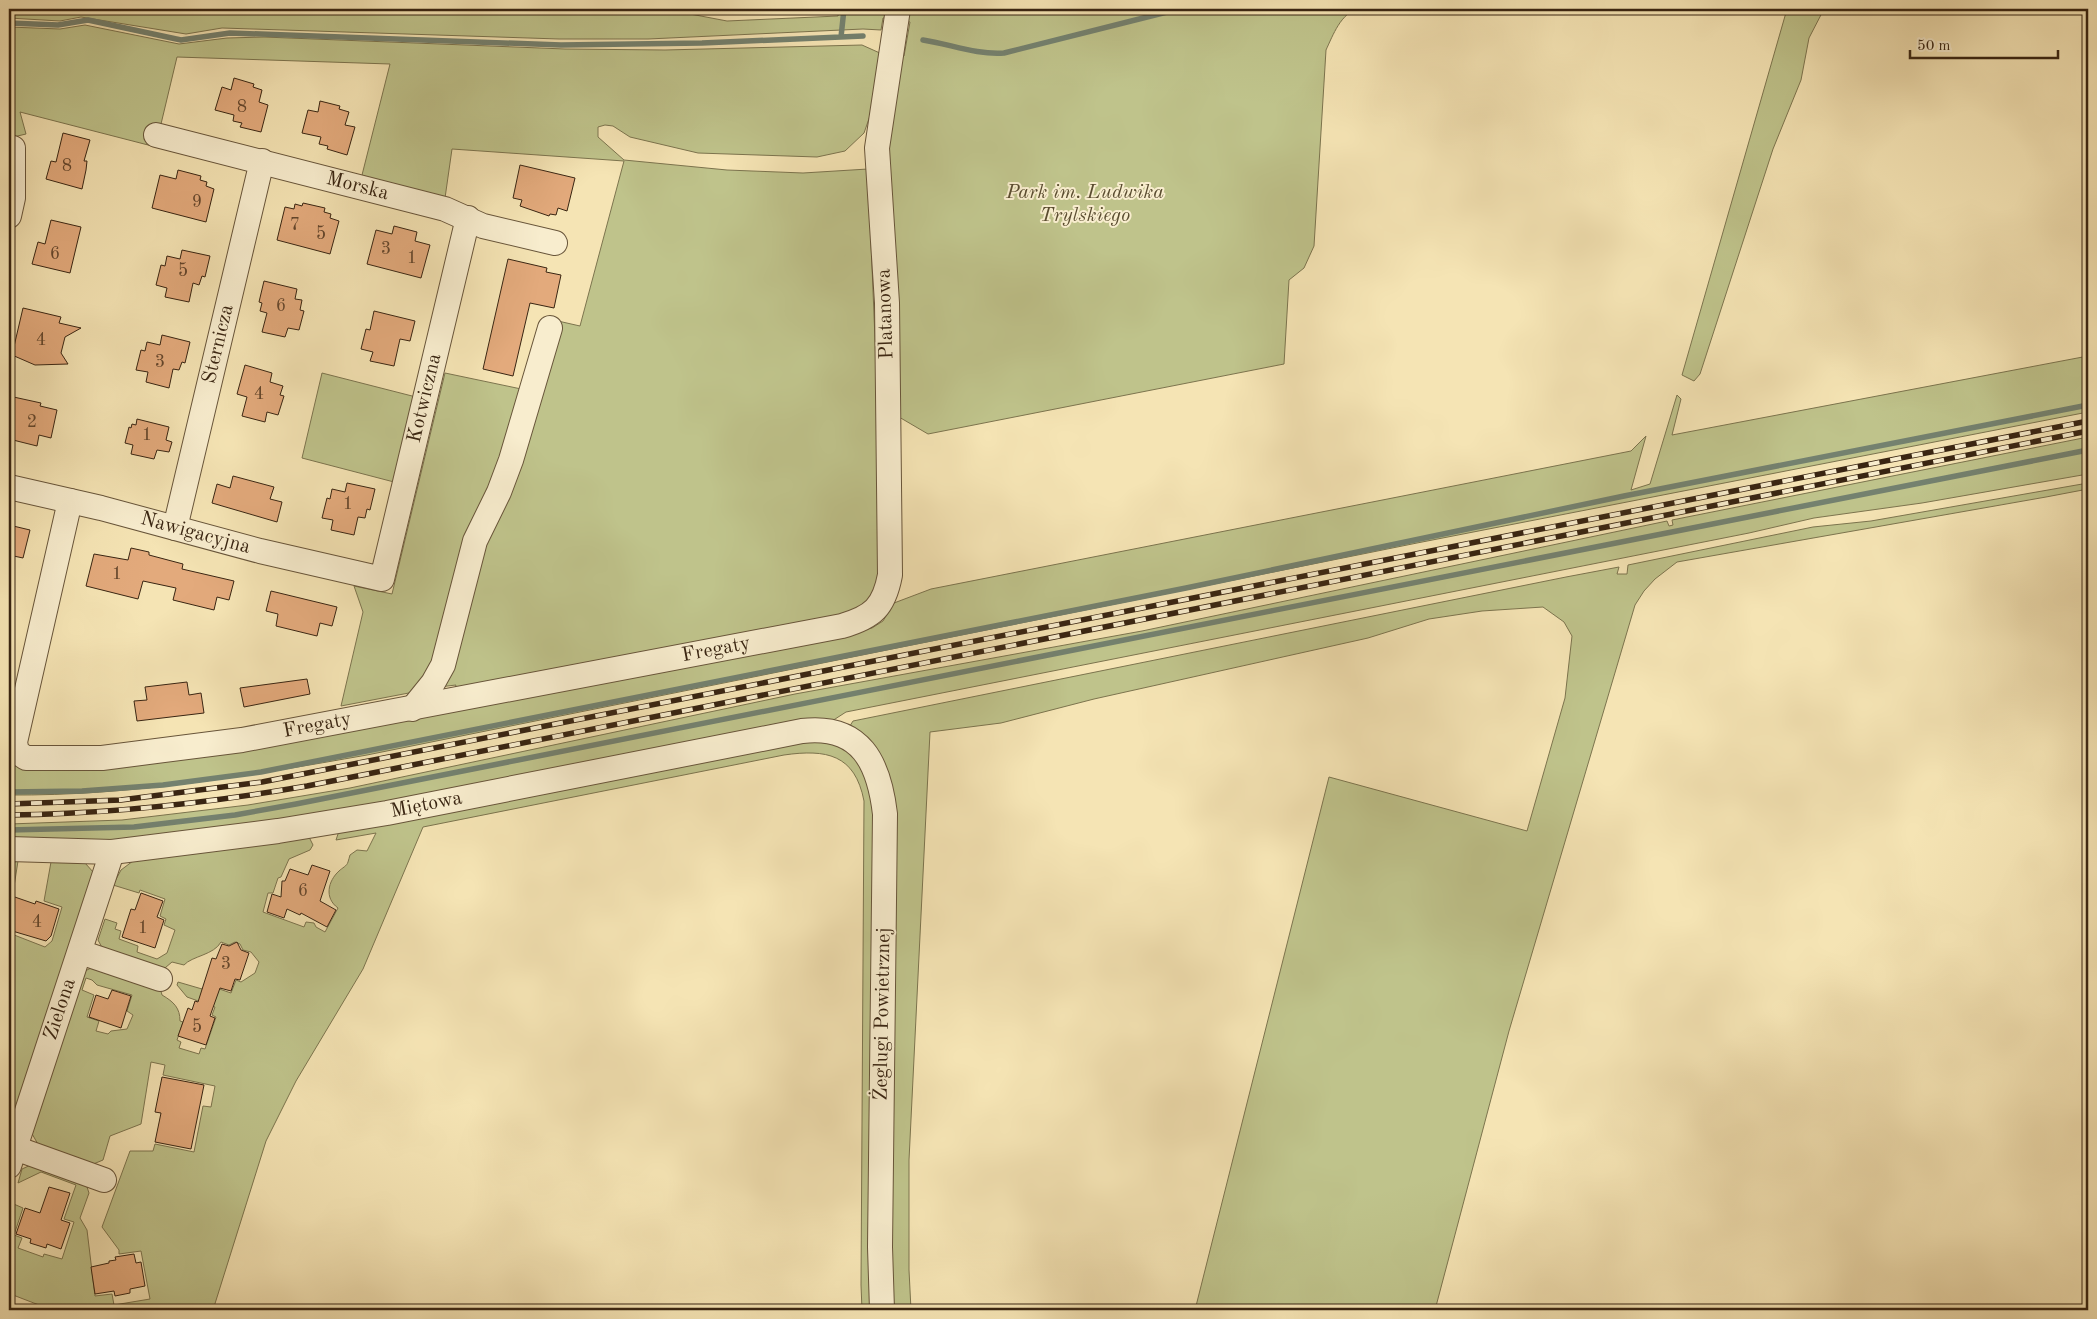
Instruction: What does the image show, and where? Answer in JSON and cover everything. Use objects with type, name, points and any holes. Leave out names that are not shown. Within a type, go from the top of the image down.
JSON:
[{"type":"street","name":"Platanowa","points":[[869,615],[883,600],[890,575],[887,303],[877,138],[888,82],[898,9]]},
{"type":"street","name":"Morska","points":[[156,135],[445,209],[483,226],[556,243]]},
{"type":"street","points":[[9,216],[13,198],[13,148]]},
{"type":"street","name":"Sternicza","points":[[175,528],[262,161]]},
{"type":"street","name":"Kotwiczna","points":[[382,579],[468,218]]},
{"type":"street","points":[[412,708],[433,683],[442,665],[475,541],[499,492],[511,460],[550,328]]},
{"type":"street","name":"Nawigacyjna","points":[[9,487],[175,528],[260,552],[382,579]]},
{"type":"street","name":"Fregaty","points":[[70,501],[15,742],[15,750],[22,757],[63,759],[135,755],[242,740],[446,703],[842,626],[869,615]]},
{"type":"street","name":"Miętowa","points":[[9,849],[112,852],[215,840],[386,813],[802,730],[819,730],[841,734]]},
{"type":"street","name":"Żeglugi Powietrznej","points":[[841,734],[858,745],[873,763],[879,778],[885,814],[880,1247],[882,1310]]},
{"type":"street","name":"Zielona","points":[[12,1157],[112,852]]},
{"type":"street","points":[[80,952],[160,979]]},
{"type":"street","points":[[12,1157],[104,1180]]},
{"type":"green space","points":[[9,9],[664,9],[727,21],[838,16],[839,9],[890,9],[888,18],[883,18],[881,30],[863,29],[648,39],[559,39],[222,28],[186,34],[81,17],[60,21],[9,18]]},
{"type":"green space","name":"Park im. Ludwika Trylskiego","points":[[906,9],[1358,9],[1352,11],[1342,20],[1326,50],[1314,246],[1304,268],[1289,280],[1284,364],[928,434],[899,417],[885,179],[897,56],[904,56],[910,22],[904,20]]},
{"type":"green space","points":[[1787,9],[1824,9],[1809,38],[1801,80],[1773,149],[1700,374],[1694,381],[1682,375]]},
{"type":"green space","points":[[85,25],[179,44],[227,38],[264,37],[565,49],[665,50],[862,45],[882,54],[878,93],[864,133],[845,151],[817,157],[698,153],[630,137],[613,126],[605,125],[598,127],[598,137],[624,160],[727,170],[803,173],[868,169],[878,412],[881,568],[878,581],[869,598],[855,612],[453,693],[456,685],[439,687],[558,321],[580,326],[624,161],[452,149],[445,198],[361,179],[390,64],[177,57],[161,124],[152,146],[20,112],[26,134],[9,138],[9,27],[60,29]]},
{"type":"green space","points":[[2088,356],[2088,412],[1417,543],[367,755],[189,783],[99,792],[9,795],[9,780],[14,780],[14,764],[27,770],[71,769],[834,637],[872,628],[883,621],[894,603],[931,589],[1631,451],[1646,436],[1631,490],[1650,484],[1677,395],[1681,399],[1672,435]]},
{"type":"green space","points":[[322,373],[416,397],[394,482],[302,458]]},
{"type":"green space","points":[[445,373],[526,390],[446,635],[414,692],[341,706],[363,612],[354,586],[392,594]]},
{"type":"green space","points":[[2088,437],[2088,474],[1922,503],[1814,518],[1749,533],[846,712],[832,721],[816,719],[776,724],[346,812],[102,842],[9,839],[9,824],[122,820],[248,805],[350,788],[795,694],[1142,631],[1667,521],[1669,526],[1673,525],[1672,520]]},
{"type":"green space","points":[[2088,483],[2088,489],[1677,562],[1655,579],[1644,591],[1635,605],[1509,1031],[1435,1310],[1195,1310],[1329,777],[1527,831],[1565,698],[1572,636],[1564,622],[1543,607],[1482,611],[1429,619],[1368,638],[1094,699],[1001,723],[930,732],[909,1160],[911,1310],[890,1310],[893,805],[848,729],[853,721],[1566,577],[1619,567],[1617,574],[1627,574],[1628,565],[1813,527],[1871,521]]},
{"type":"green space","points":[[827,741],[839,746],[860,764],[875,800],[876,1310],[862,1310],[861,1285],[864,801],[860,785],[854,773],[846,764],[836,758],[813,753],[784,755],[423,827],[363,969],[296,1081],[266,1141],[213,1310],[52,1310],[13,1295],[9,1300],[9,1202],[23,1208],[14,1235],[22,1238],[18,1248],[43,1257],[44,1254],[62,1259],[74,1222],[64,1219],[76,1185],[41,1172],[18,1183],[22,1169],[33,1164],[86,1184],[89,1193],[80,1218],[87,1230],[95,1296],[112,1294],[114,1305],[150,1299],[141,1251],[119,1254],[119,1250],[102,1227],[130,1151],[153,1151],[155,1144],[194,1152],[203,1106],[211,1107],[215,1086],[163,1075],[165,1065],[151,1062],[141,1124],[110,1136],[103,1160],[91,1165],[39,1146],[31,1132],[83,972],[101,963],[159,984],[162,995],[175,1006],[179,1012],[180,1021],[183,1022],[177,1040],[181,1042],[179,1048],[199,1054],[201,1048],[205,1049],[216,1017],[212,1015],[215,1007],[187,997],[177,985],[178,982],[202,989],[205,984],[231,993],[236,980],[241,982],[255,973],[259,962],[251,952],[243,950],[240,944],[235,942],[229,945],[221,942],[213,950],[192,959],[184,965],[172,962],[159,973],[106,955],[98,940],[105,919],[117,923],[115,929],[121,931],[119,939],[138,946],[137,952],[157,959],[167,953],[175,930],[164,925],[166,919],[160,916],[165,899],[140,890],[139,893],[113,885],[121,870],[133,861],[308,835],[313,845],[310,850],[289,859],[281,877],[278,878],[273,893],[268,893],[263,912],[304,927],[306,922],[314,923],[316,927],[325,932],[338,908],[329,895],[332,880],[347,865],[350,855],[357,850],[367,851],[376,833],[336,840],[339,831],[777,744]],"holes":[[[86,978],[92,980],[97,985],[132,995],[127,1011],[133,1015],[127,1029],[111,1031],[108,1034],[96,1031],[99,1021],[87,1017],[94,995],[82,990]]]},
{"type":"green space","points":[[18,861],[13,893],[9,892],[9,864]]},
{"type":"green space","points":[[51,862],[85,863],[94,873],[16,1119],[10,1117],[12,1110],[9,1108],[9,933],[45,947],[52,941],[62,907],[44,901]]},
{"type":"building","points":[[234,78],[254,84],[253,87],[262,90],[259,102],[268,105],[261,132],[240,127],[242,123],[233,121],[234,115],[215,110],[222,87],[231,90]]},
{"type":"building","points":[[320,101],[340,106],[339,109],[349,112],[345,125],[355,127],[347,155],[327,149],[328,146],[319,144],[321,137],[302,133],[308,110],[318,112]]},
{"type":"building","points":[[63,133],[90,140],[84,161],[87,161],[82,189],[46,179],[51,161],[56,162]]},
{"type":"building","points":[[520,165],[575,178],[567,211],[558,208],[556,215],[550,214],[549,216],[520,206],[522,200],[513,198]]},
{"type":"building","points":[[178,170],[201,176],[200,180],[207,182],[206,186],[214,189],[206,222],[152,208],[160,175],[176,179]]},
{"type":"building","points":[[303,203],[325,208],[324,212],[331,214],[330,218],[339,221],[330,254],[277,240],[285,207],[294,209],[295,204],[302,206]]},
{"type":"building","points":[[51,220],[81,227],[70,273],[32,264],[38,242],[45,244]]},
{"type":"building","points":[[394,226],[417,232],[415,241],[430,245],[421,278],[367,264],[376,230],[392,234]]},
{"type":"building","points":[[182,250],[210,256],[205,277],[202,276],[199,285],[193,283],[189,302],[165,297],[167,288],[156,285],[161,265],[165,266],[167,256],[180,259]]},
{"type":"building","points":[[508,259],[547,268],[546,272],[561,275],[554,308],[530,303],[513,376],[483,369]]},
{"type":"building","points":[[264,281],[297,289],[295,299],[302,300],[300,310],[304,311],[299,330],[288,328],[285,337],[262,332],[267,313],[260,311],[262,303],[259,302]]},
{"type":"building","points":[[23,308],[61,317],[59,323],[81,328],[65,337],[61,353],[68,364],[35,365],[12,355]]},
{"type":"building","points":[[374,311],[415,321],[410,341],[400,339],[394,366],[370,361],[373,352],[361,349],[366,329],[370,330]]},
{"type":"building","points":[[162,335],[190,342],[185,363],[182,362],[179,370],[173,369],[169,388],[146,382],[148,372],[136,370],[141,350],[145,351],[147,342],[160,345]]},
{"type":"building","points":[[245,365],[272,373],[270,382],[283,386],[280,395],[284,396],[278,415],[267,412],[265,422],[242,416],[247,397],[237,394]]},
{"type":"building","points":[[9,396],[41,403],[40,406],[57,410],[51,438],[39,435],[37,446],[9,439]]},
{"type":"building","points":[[137,419],[169,427],[166,440],[172,442],[169,452],[157,450],[154,459],[131,454],[133,445],[125,443],[129,427],[131,428],[132,424],[136,425]]},
{"type":"building","points":[[233,476],[274,487],[270,499],[282,502],[277,522],[212,503],[217,484],[230,488]]},
{"type":"building","points":[[347,483],[375,489],[370,510],[367,509],[365,518],[358,517],[354,535],[331,530],[333,520],[322,518],[327,498],[330,499],[332,489],[345,492]]},
{"type":"building","points":[[9,525],[30,530],[23,558],[9,555]]},
{"type":"building","points":[[131,548],[183,564],[182,569],[234,581],[229,600],[217,597],[214,610],[173,600],[176,588],[143,581],[138,599],[86,586],[94,554],[128,560]]},
{"type":"building","points":[[271,591],[337,607],[332,626],[320,623],[317,636],[276,626],[278,614],[266,611]]},
{"type":"building","points":[[307,679],[310,694],[244,707],[240,688]]},
{"type":"building","points":[[187,682],[189,695],[201,693],[204,713],[137,721],[134,701],[147,700],[145,687]]},
{"type":"building","points":[[312,865],[330,871],[320,901],[336,910],[327,927],[301,913],[300,915],[287,909],[284,918],[267,912],[272,894],[281,897],[282,881],[285,881],[290,869],[308,875]]},
{"type":"building","points":[[141,893],[163,901],[157,917],[164,920],[155,948],[122,937],[131,909],[135,910]]},
{"type":"building","points":[[9,895],[35,904],[36,901],[59,909],[51,936],[46,941],[9,930]]},
{"type":"building","points":[[237,942],[241,950],[249,953],[240,980],[235,979],[231,991],[220,988],[210,1016],[215,1018],[206,1045],[178,1036],[188,1008],[192,1010],[195,1001],[198,1002],[212,958],[216,959],[222,944],[229,946]]},
{"type":"building","points":[[112,990],[131,996],[121,1028],[89,1017],[96,995],[108,999]]},
{"type":"building","points":[[162,1077],[204,1085],[191,1149],[155,1142],[161,1113],[155,1112]]},
{"type":"building","points":[[49,1187],[70,1193],[61,1220],[70,1223],[61,1249],[47,1244],[46,1248],[30,1243],[31,1239],[16,1234],[25,1208],[40,1213]]},
{"type":"building","points":[[134,1254],[136,1263],[141,1262],[145,1286],[130,1289],[130,1293],[115,1296],[114,1291],[95,1294],[91,1267],[109,1263],[109,1261],[116,1260],[115,1257]]},
{"type":"waterway","points":[[841,37],[844,9]]},
{"type":"waterway","points":[[923,40],[973,51],[1004,53],[1179,9]]},
{"type":"waterway","points":[[9,23],[58,25],[88,20],[181,40],[230,33],[561,45],[702,43],[863,36]]},
{"type":"waterway","points":[[9,792],[82,791],[163,785],[261,772],[1186,588],[1624,496],[2088,405]]},
{"type":"waterway","points":[[9,830],[134,827],[235,815],[296,804],[2088,450]]},
{"type":"railway","points":[[9,804],[121,800],[262,782],[2088,421]]},
{"type":"railway","points":[[9,815],[122,810],[233,798],[307,786],[2088,431]]}]
